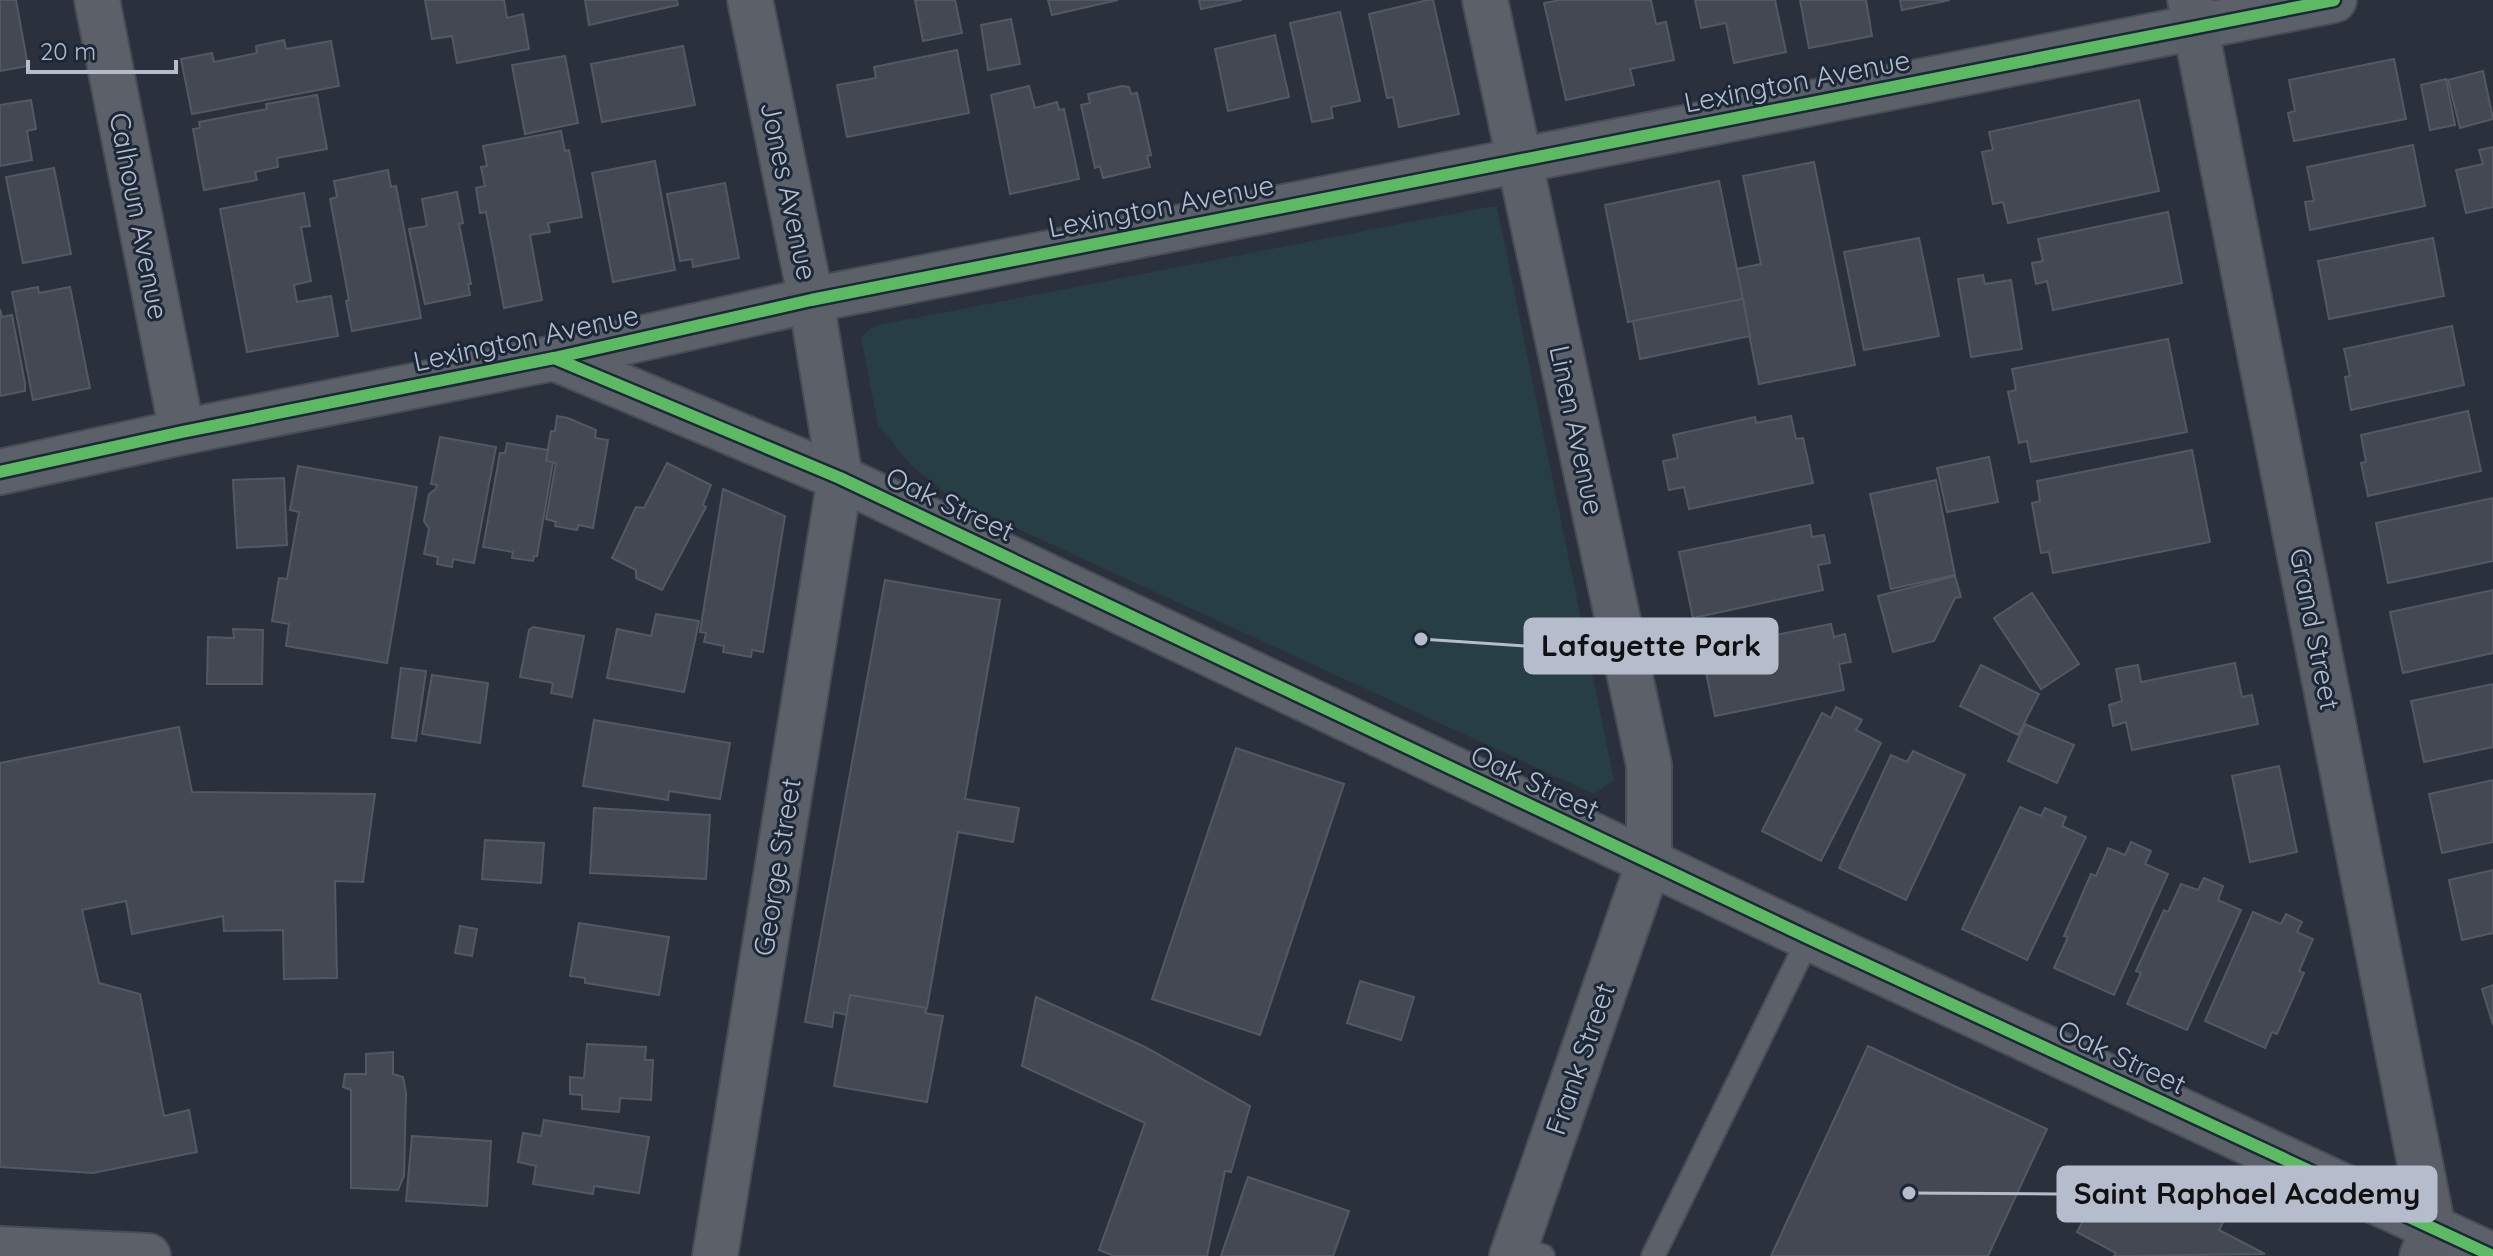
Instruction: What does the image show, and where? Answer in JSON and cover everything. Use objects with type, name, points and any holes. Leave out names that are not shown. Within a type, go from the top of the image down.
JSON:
[{"type":"street","name":"Calhoun Avenue","points":[[97,0],[182,432]]},
{"type":"street","name":"Jones Avenue","points":[[750,0],[811,300],[840,478]]},
{"type":"street","name":"Linen Avenue","points":[[1485,0],[1649,765],[1649,862]]},
{"type":"street","name":"Lexington Avenue","points":[[0,472],[182,432],[554,358],[811,300],[1519,160],[2193,14],[2334,0]]},
{"type":"street","name":"Grand Street","points":[[2193,14],[2428,1242]]},
{"type":"street","name":"Oak Street","points":[[554,358],[840,478],[1809,938],[2428,1242],[2493,1256]]},
{"type":"street","name":"George Street","points":[[715,1256],[840,478]]},
{"type":"street","name":"Frank Street","points":[[1523,1253],[1649,862]]},
{"type":"street","points":[[0,1249],[148,1256]]},
{"type":"lane","points":[[1653,1256],[1809,938]]},
{"type":"green space","points":[[1497,207],[1614,780],[1594,794],[951,498],[910,464],[878,425],[861,337],[874,326]]},
{"type":"building","points":[[0,0],[16,0],[28,66],[0,71]]},
{"type":"building","points":[[425,0],[504,0],[507,18],[523,14],[529,49],[457,63],[452,36],[432,39]]},
{"type":"building","points":[[585,0],[677,0],[678,5],[589,25]]},
{"type":"building","points":[[915,0],[955,0],[962,33],[923,41]]},
{"type":"building","points":[[1048,0],[1118,0],[1052,15]]},
{"type":"building","points":[[1199,0],[1242,0],[1201,9]]},
{"type":"building","points":[[1433,0],[1459,114],[1399,127],[1393,97],[1387,98],[1369,14]]},
{"type":"building","points":[[1560,0],[1651,0],[1656,24],[1666,22],[1674,60],[1630,69],[1634,85],[1566,100],[1544,3]]},
{"type":"building","points":[[1695,0],[1775,0],[1786,52],[1734,63],[1726,23],[1701,28]]},
{"type":"building","points":[[1800,0],[1866,0],[1872,36],[1809,48]]},
{"type":"building","points":[[1900,0],[1950,0],[1902,10]]},
{"type":"building","points":[[1340,12],[1360,101],[1331,107],[1333,118],[1312,122],[1290,23]]},
{"type":"building","points":[[1011,19],[1020,64],[988,70],[981,25]]},
{"type":"building","points":[[1275,35],[1289,97],[1228,111],[1215,49]]},
{"type":"building","points":[[284,40],[286,49],[331,41],[339,86],[192,114],[181,59],[212,53],[214,62],[257,53],[256,46]]},
{"type":"building","points":[[683,46],[695,105],[602,122],[591,64]]},
{"type":"building","points":[[957,50],[969,113],[847,137],[837,85],[876,78],[874,67]]},
{"type":"building","points":[[565,56],[578,123],[525,134],[512,65]]},
{"type":"building","points":[[2394,59],[2406,119],[2294,141],[2288,113],[2295,111],[2289,80]]},
{"type":"building","points":[[2483,71],[2493,119],[2460,128],[2448,80]]},
{"type":"building","points":[[2446,79],[2455,125],[2430,130],[2421,85]]},
{"type":"building","points":[[1029,86],[1035,108],[1057,102],[1059,110],[1064,109],[1079,179],[1010,194],[991,95]]},
{"type":"building","points":[[1129,87],[1131,94],[1137,93],[1151,155],[1147,156],[1150,167],[1103,178],[1100,166],[1095,168],[1081,105],[1090,103],[1088,94]]},
{"type":"building","points":[[317,95],[327,149],[277,158],[278,167],[255,172],[257,180],[204,190],[193,129],[200,128],[199,122],[267,109],[266,104]]},
{"type":"building","points":[[31,100],[36,129],[27,131],[32,160],[0,166],[0,105]]},
{"type":"building","points":[[2139,100],[2159,191],[2008,223],[2003,202],[1993,204],[1982,152],[1993,150],[1989,132]]},
{"type":"building","points":[[561,131],[565,151],[569,150],[582,217],[548,223],[550,232],[530,235],[542,300],[504,308],[486,212],[480,213],[476,188],[485,186],[481,167],[487,166],[483,146]]},
{"type":"building","points":[[2413,145],[2425,206],[2310,230],[2305,202],[2314,201],[2307,167]]},
{"type":"building","points":[[2493,147],[2493,207],[2466,213],[2456,170],[2483,164],[2479,150]]},
{"type":"building","points":[[655,161],[675,270],[613,282],[592,173]]},
{"type":"building","points":[[1814,162],[1855,365],[1759,384],[1736,269],[1761,264],[1743,176]]},
{"type":"building","points":[[54,168],[71,254],[23,263],[6,177]]},
{"type":"building","points":[[388,170],[391,187],[396,186],[421,318],[352,331],[330,199],[337,197],[334,181]]},
{"type":"building","points":[[1719,181],[1743,299],[1628,322],[1605,205]]},
{"type":"building","points":[[725,183],[739,258],[693,267],[692,259],[680,261],[667,194]]},
{"type":"building","points":[[457,192],[470,295],[425,304],[409,229],[427,226],[422,199]]},
{"type":"building","points":[[304,193],[310,226],[301,227],[311,281],[294,285],[297,302],[331,296],[338,336],[247,352],[220,209]]},
{"type":"building","points":[[2168,212],[2182,283],[2053,310],[2047,281],[2036,284],[2032,263],[2043,261],[2038,239]]},
{"type":"building","points":[[1919,238],[1939,336],[1864,350],[1844,252]]},
{"type":"building","points":[[2433,238],[2444,296],[2329,319],[2318,261]]},
{"type":"building","points":[[1983,275],[1985,284],[2011,280],[2022,349],[1971,357],[1958,279]]},
{"type":"building","points":[[38,287],[39,293],[70,287],[90,388],[33,400],[12,292]]},
{"type":"building","points":[[1743,299],[1750,336],[1640,359],[1633,321]]},
{"type":"building","points":[[0,309],[2,317],[12,315],[25,391],[0,396]]},
{"type":"building","points":[[2452,326],[2464,385],[2351,410],[2345,377],[2350,376],[2344,349]]},
{"type":"building","points":[[2168,339],[2187,432],[2031,462],[2027,441],[2019,443],[2008,392],[2016,390],[2012,369]]},
{"type":"building","points":[[2468,411],[2481,471],[2368,496],[2361,463],[2366,462],[2361,435]]},
{"type":"building","points":[[557,416],[596,430],[595,438],[608,440],[593,528],[579,525],[577,530],[555,526],[556,522],[546,519],[556,463],[546,461]]},
{"type":"building","points":[[1791,416],[1796,439],[1803,438],[1813,483],[1689,509],[1684,487],[1669,490],[1663,461],[1678,458],[1673,435],[1755,417],[1756,423]]},
{"type":"building","points":[[440,437],[496,447],[474,563],[453,559],[452,567],[437,564],[438,557],[424,554],[429,529],[424,521],[429,494],[437,485],[431,484]]},
{"type":"building","points":[[507,443],[548,450],[546,461],[553,462],[537,556],[533,561],[512,558],[513,552],[483,547],[500,453],[505,453]]},
{"type":"building","points":[[2192,450],[2210,542],[2053,573],[2049,552],[2041,553],[2032,503],[2040,501],[2037,481]]},
{"type":"building","points":[[1989,457],[1998,502],[1947,512],[1937,468]]},
{"type":"building","points":[[667,463],[711,485],[703,505],[706,507],[662,590],[636,578],[636,570],[612,558],[636,507],[644,508]]},
{"type":"building","points":[[298,466],[417,487],[387,663],[286,646],[289,624],[272,621],[279,578],[287,579],[299,512],[290,510]]},
{"type":"building","points":[[284,478],[287,545],[237,548],[233,480]]},
{"type":"building","points":[[1936,480],[1955,575],[1891,589],[1870,494]]},
{"type":"building","points":[[723,489],[785,516],[763,652],[752,650],[751,657],[723,652],[724,646],[704,642],[706,633],[700,632]]},
{"type":"building","points":[[2493,498],[2493,561],[2388,583],[2376,523]]},
{"type":"building","points":[[1810,525],[1812,537],[1824,535],[1830,563],[1818,565],[1823,590],[1693,618],[1679,552]]},
{"type":"building","points":[[1955,576],[1961,597],[1955,598],[1934,641],[1893,652],[1878,596]]},
{"type":"building","points":[[885,580],[1000,600],[965,799],[1019,808],[1013,842],[958,832],[927,1008],[850,995],[847,1015],[834,1012],[832,1027],[805,1022]]},
{"type":"building","points":[[2493,590],[2493,653],[2403,673],[2390,612]]},
{"type":"building","points":[[2032,593],[2079,664],[2041,689],[1994,618]]},
{"type":"building","points":[[656,614],[699,621],[684,692],[607,678],[617,629],[651,636]]},
{"type":"building","points":[[1831,624],[1834,637],[1845,634],[1851,662],[1839,664],[1844,690],[1715,716],[1702,653],[1732,647],[1731,644]]},
{"type":"building","points":[[533,627],[584,636],[572,697],[551,693],[553,683],[520,677],[529,630]]},
{"type":"building","points":[[233,629],[263,630],[262,684],[207,684],[208,637],[234,638]]},
{"type":"building","points":[[2235,663],[2242,697],[2252,695],[2258,724],[2132,750],[2126,722],[2113,726],[2109,705],[2122,701],[2116,669],[2138,665],[2141,682]]},
{"type":"building","points":[[1981,665],[2039,694],[2018,735],[1960,706]]},
{"type":"building","points":[[401,668],[426,671],[416,741],[392,738]]},
{"type":"building","points":[[432,675],[488,683],[480,743],[422,734]]},
{"type":"building","points":[[2493,684],[2493,747],[2424,762],[2411,701]]},
{"type":"building","points":[[1836,707],[1862,720],[1856,730],[1881,743],[1821,861],[1762,831],[1822,713],[1831,718]]},
{"type":"building","points":[[594,720],[730,743],[720,799],[669,791],[668,800],[583,786]]},
{"type":"building","points":[[2025,724],[2074,745],[2057,783],[2008,761]]},
{"type":"building","points":[[179,727],[192,792],[375,794],[363,882],[335,881],[337,978],[284,979],[283,930],[224,931],[223,916],[132,934],[126,901],[82,910],[99,983],[140,994],[164,1116],[189,1110],[197,1152],[93,1173],[0,1167],[0,763]]},
{"type":"building","points":[[1236,748],[1344,784],[1260,1035],[1152,999]]},
{"type":"building","points":[[1913,751],[1965,775],[1906,900],[1839,868],[1891,755],[1907,762]]},
{"type":"building","points":[[2279,766],[2297,852],[2250,862],[2232,776]]},
{"type":"building","points":[[2493,780],[2493,842],[2442,853],[2429,794]]},
{"type":"building","points":[[2020,807],[2041,816],[2045,808],[2066,817],[2062,826],[2086,837],[2027,960],[1962,929]]},
{"type":"building","points":[[594,808],[710,815],[706,879],[590,873]]},
{"type":"building","points":[[485,840],[544,843],[541,883],[482,879]]},
{"type":"building","points":[[2131,842],[2151,851],[2145,864],[2168,874],[2114,995],[2054,968],[2068,937],[2064,936],[2091,874],[2096,876],[2108,848],[2125,855]]},
{"type":"building","points":[[2493,870],[2493,933],[2462,940],[2449,880]]},
{"type":"building","points":[[2204,878],[2223,886],[2218,900],[2241,910],[2187,1030],[2127,1004],[2141,973],[2136,971],[2164,910],[2168,912],[2181,884],[2198,890]]},
{"type":"building","points":[[2253,912],[2281,924],[2286,914],[2302,922],[2297,932],[2313,939],[2299,971],[2304,973],[2277,1034],[2272,1032],[2265,1048],[2205,1021]]},
{"type":"building","points":[[579,923],[669,937],[659,995],[585,983],[585,978],[570,976]]},
{"type":"building","points":[[460,926],[477,929],[472,956],[455,953]]},
{"type":"building","points":[[1360,981],[1414,997],[1401,1040],[1347,1023]]},
{"type":"building","points":[[2493,985],[2493,1025],[2482,989]]},
{"type":"building","points":[[850,995],[927,1008],[925,1013],[943,1016],[927,1102],[834,1086]]},
{"type":"building","points":[[1036,997],[1145,1047],[1250,1106],[1231,1172],[1225,1171],[1207,1256],[1114,1256],[1099,1250],[1145,1123],[1022,1066]]},
{"type":"building","points":[[587,1044],[646,1047],[645,1060],[653,1060],[651,1100],[620,1098],[619,1112],[582,1109],[582,1095],[570,1094],[570,1077],[584,1078]]},
{"type":"building","points":[[1868,1046],[2047,1129],[1988,1256],[1771,1256]]},
{"type":"building","points":[[393,1052],[393,1074],[403,1077],[406,1093],[404,1176],[398,1190],[351,1188],[351,1090],[343,1087],[345,1074],[366,1074],[366,1054]]},
{"type":"building","points":[[544,1120],[649,1137],[639,1193],[594,1186],[593,1194],[533,1184],[536,1166],[518,1162],[523,1133],[541,1136]]},
{"type":"building","points":[[412,1136],[491,1141],[487,1206],[406,1201]]},
{"type":"building","points":[[2109,1172],[2134,1185],[2157,1175],[2228,1213],[2219,1230],[2265,1254],[2114,1256],[2116,1253],[2077,1232]]},
{"type":"building","points":[[1248,1177],[1349,1211],[1333,1256],[1221,1256]]},
{"type":"cycle path","points":[[0,472],[182,432],[554,358],[811,300],[2334,0]]},
{"type":"cycle path","points":[[554,358],[840,478],[1809,938],[2493,1256]]},
{"type":"place","name":"Lafayette Park","points":[[1421,639]]},
{"type":"place","name":"Saint Raphael Academy","points":[[1909,1193]]}]
